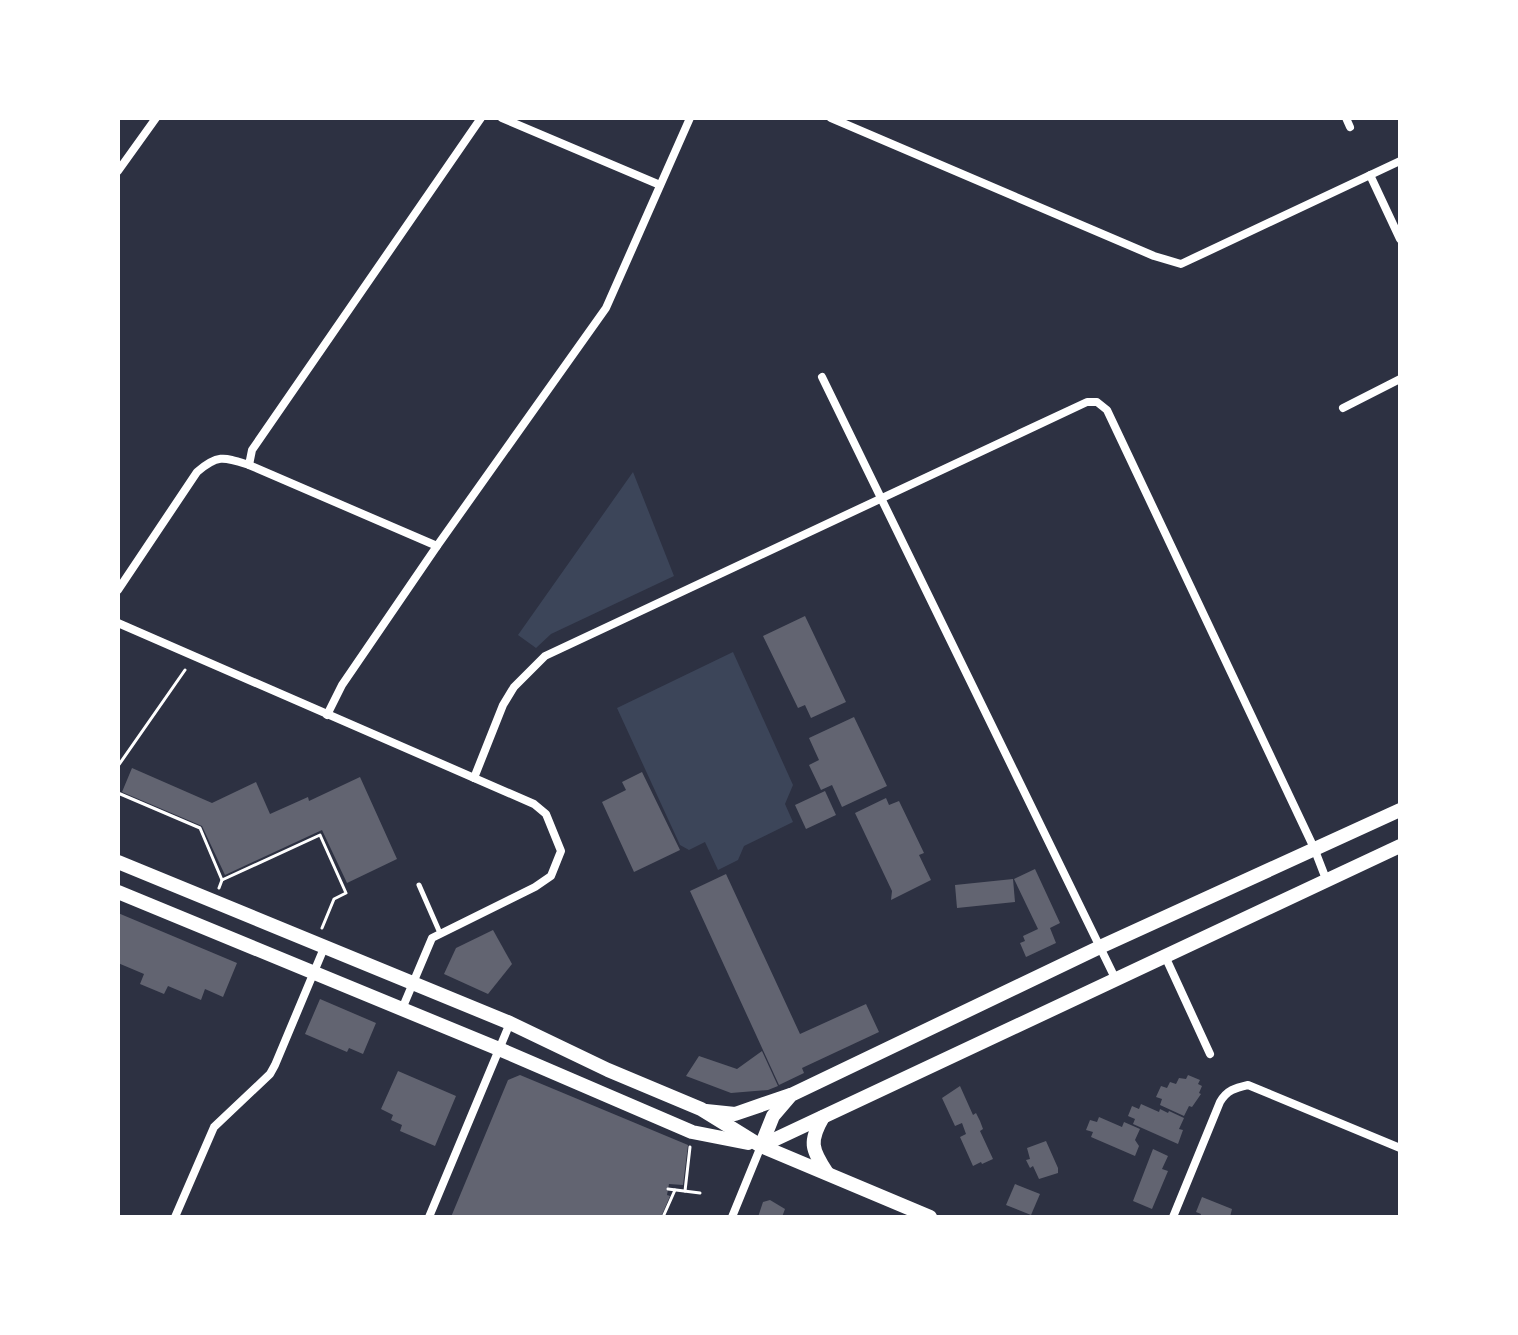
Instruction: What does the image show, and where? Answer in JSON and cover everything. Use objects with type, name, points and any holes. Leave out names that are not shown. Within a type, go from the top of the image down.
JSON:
[{"type":"main road","points":[[703,1110],[735,1114],[791,1095],[1100,947],[1400,810]]},
{"type":"main road","points":[[118,892],[692,1132],[761,1146],[1164,954],[1400,846]]},
{"type":"main road","points":[[118,862],[510,1023],[608,1070],[703,1110],[761,1146],[930,1217]]},
{"type":"main road","points":[[581,1085],[608,1070]]},
{"type":"main road","points":[[761,1146],[773,1116],[791,1095]]},
{"type":"main road","points":[[823,1116],[812,1142],[827,1173]]},
{"type":"street","points":[[118,171],[156,118]]},
{"type":"street","points":[[249,465],[252,450],[481,118]]},
{"type":"street","points":[[502,118],[660,185]]},
{"type":"street","points":[[327,715],[342,685],[437,546],[606,308],[690,118]]},
{"type":"street","points":[[831,118],[1154,256],[1181,264],[1400,161]]},
{"type":"street","points":[[1370,175],[1400,239]]},
{"type":"street","points":[[822,377],[1115,978]]},
{"type":"street","points":[[1343,408],[1400,379]]},
{"type":"street","points":[[474,778],[503,705],[514,687],[545,656],[1087,402],[1097,402],[1107,410],[1326,879]]},
{"type":"street","points":[[118,590],[197,472],[210,460],[224,457],[437,546]]},
{"type":"street","points":[[118,623],[534,804],[546,814],[561,851],[551,876],[432,938],[402,1009]]},
{"type":"street","points":[[175,1217],[214,1127],[270,1074],[275,1065],[324,948]]},
{"type":"street","points":[[1164,954],[1210,1054]]},
{"type":"street","points":[[429,1217],[510,1023]]},
{"type":"street","points":[[1173,1217],[1220,1102],[1226,1093],[1235,1088],[1248,1085],[1400,1148]]},
{"type":"street","points":[[732,1217],[761,1146]]},
{"type":"lane","points":[[419,885],[440,933]]},
{"type":"path","points":[[118,766],[185,670]]},
{"type":"path","points":[[118,793],[200,828],[222,880],[219,889]]},
{"type":"path","points":[[222,880],[320,835],[346,893],[334,899],[320,932]]},
{"type":"path","points":[[685,1191],[691,1140]]},
{"type":"path","points":[[668,1189],[700,1193]]},
{"type":"path","points":[[663,1217],[675,1190]]},
{"type":"shaded area","points":[[633,472],[674,576],[551,634],[536,648],[518,635]]},
{"type":"shaded area","points":[[733,652],[793,785],[785,804],[793,822],[744,846],[738,860],[718,870],[705,842],[689,850],[680,845],[617,708]]},
{"type":"building","points":[[805,616],[846,702],[811,718],[805,705],[798,708],[763,636]]},
{"type":"building","points":[[854,717],[887,786],[842,807],[832,785],[821,790],[809,765],[819,760],[809,738]]},
{"type":"building","points":[[132,768],[212,803],[256,782],[270,814],[308,797],[309,801],[360,777],[397,859],[347,883],[322,830],[225,875],[202,826],[122,792]]},
{"type":"building","points":[[642,772],[680,850],[634,872],[602,802],[626,790],[622,782]]},
{"type":"building","points":[[825,791],[836,815],[806,829],[795,805]]},
{"type":"building","points":[[886,798],[889,805],[899,801],[924,853],[919,855],[931,880],[891,900],[892,891],[855,813]]},
{"type":"building","points":[[1035,869],[1060,923],[1050,928],[1056,943],[1026,957],[1020,943],[1025,941],[1023,936],[1038,929],[1014,879]]},
{"type":"building","points":[[726,874],[800,1034],[866,1004],[879,1032],[802,1068],[804,1073],[779,1085],[690,891]]},
{"type":"building","points":[[1013,879],[1015,902],[957,908],[955,885]]},
{"type":"building","points":[[118,913],[237,963],[223,997],[205,989],[201,1000],[168,986],[164,994],[140,984],[144,974],[118,963]]},
{"type":"building","points":[[493,930],[512,964],[488,994],[444,974],[456,948]]},
{"type":"building","points":[[320,999],[376,1023],[363,1054],[349,1048],[347,1052],[305,1034]]},
{"type":"building","points":[[762,1051],[778,1086],[768,1090],[731,1093],[686,1076],[699,1056],[737,1069]]},
{"type":"building","points":[[398,1071],[456,1096],[435,1146],[400,1131],[402,1125],[391,1120],[393,1115],[381,1109]]},
{"type":"building","points":[[520,1075],[688,1145],[683,1185],[669,1184],[667,1195],[670,1196],[661,1217],[451,1217],[508,1080]]},
{"type":"building","points":[[1188,1075],[1200,1080],[1198,1084],[1202,1086],[1201,1094],[1184,1116],[1160,1105],[1162,1099],[1156,1097],[1161,1086],[1167,1088],[1170,1082],[1176,1084],[1179,1078],[1186,1079]]},
{"type":"building","points":[[960,1086],[973,1115],[976,1113],[980,1121],[983,1129],[980,1131],[993,1159],[973,1166],[960,1137],[966,1134],[962,1123],[955,1126],[942,1098]]},
{"type":"building","points":[[1141,1104],[1184,1118],[1178,1144],[1133,1124],[1135,1119],[1128,1116],[1132,1106],[1139,1109]]},
{"type":"building","points":[[1099,1117],[1122,1127],[1124,1122],[1140,1129],[1135,1140],[1139,1146],[1135,1156],[1091,1137],[1093,1132],[1086,1130],[1090,1120],[1097,1122]]},
{"type":"building","points":[[1046,1141],[1058,1173],[1039,1179],[1026,1160],[1030,1159],[1027,1148]]},
{"type":"building","points":[[1153,1149],[1168,1156],[1162,1169],[1168,1171],[1152,1209],[1133,1201]]},
{"type":"building","points":[[1015,1184],[1040,1194],[1031,1215],[1006,1205]]},
{"type":"building","points":[[1202,1197],[1232,1209],[1230,1217],[1200,1217],[1201,1214],[1196,1212]]},
{"type":"building","points":[[770,1200],[785,1209],[782,1217],[758,1217],[763,1202]]}]
